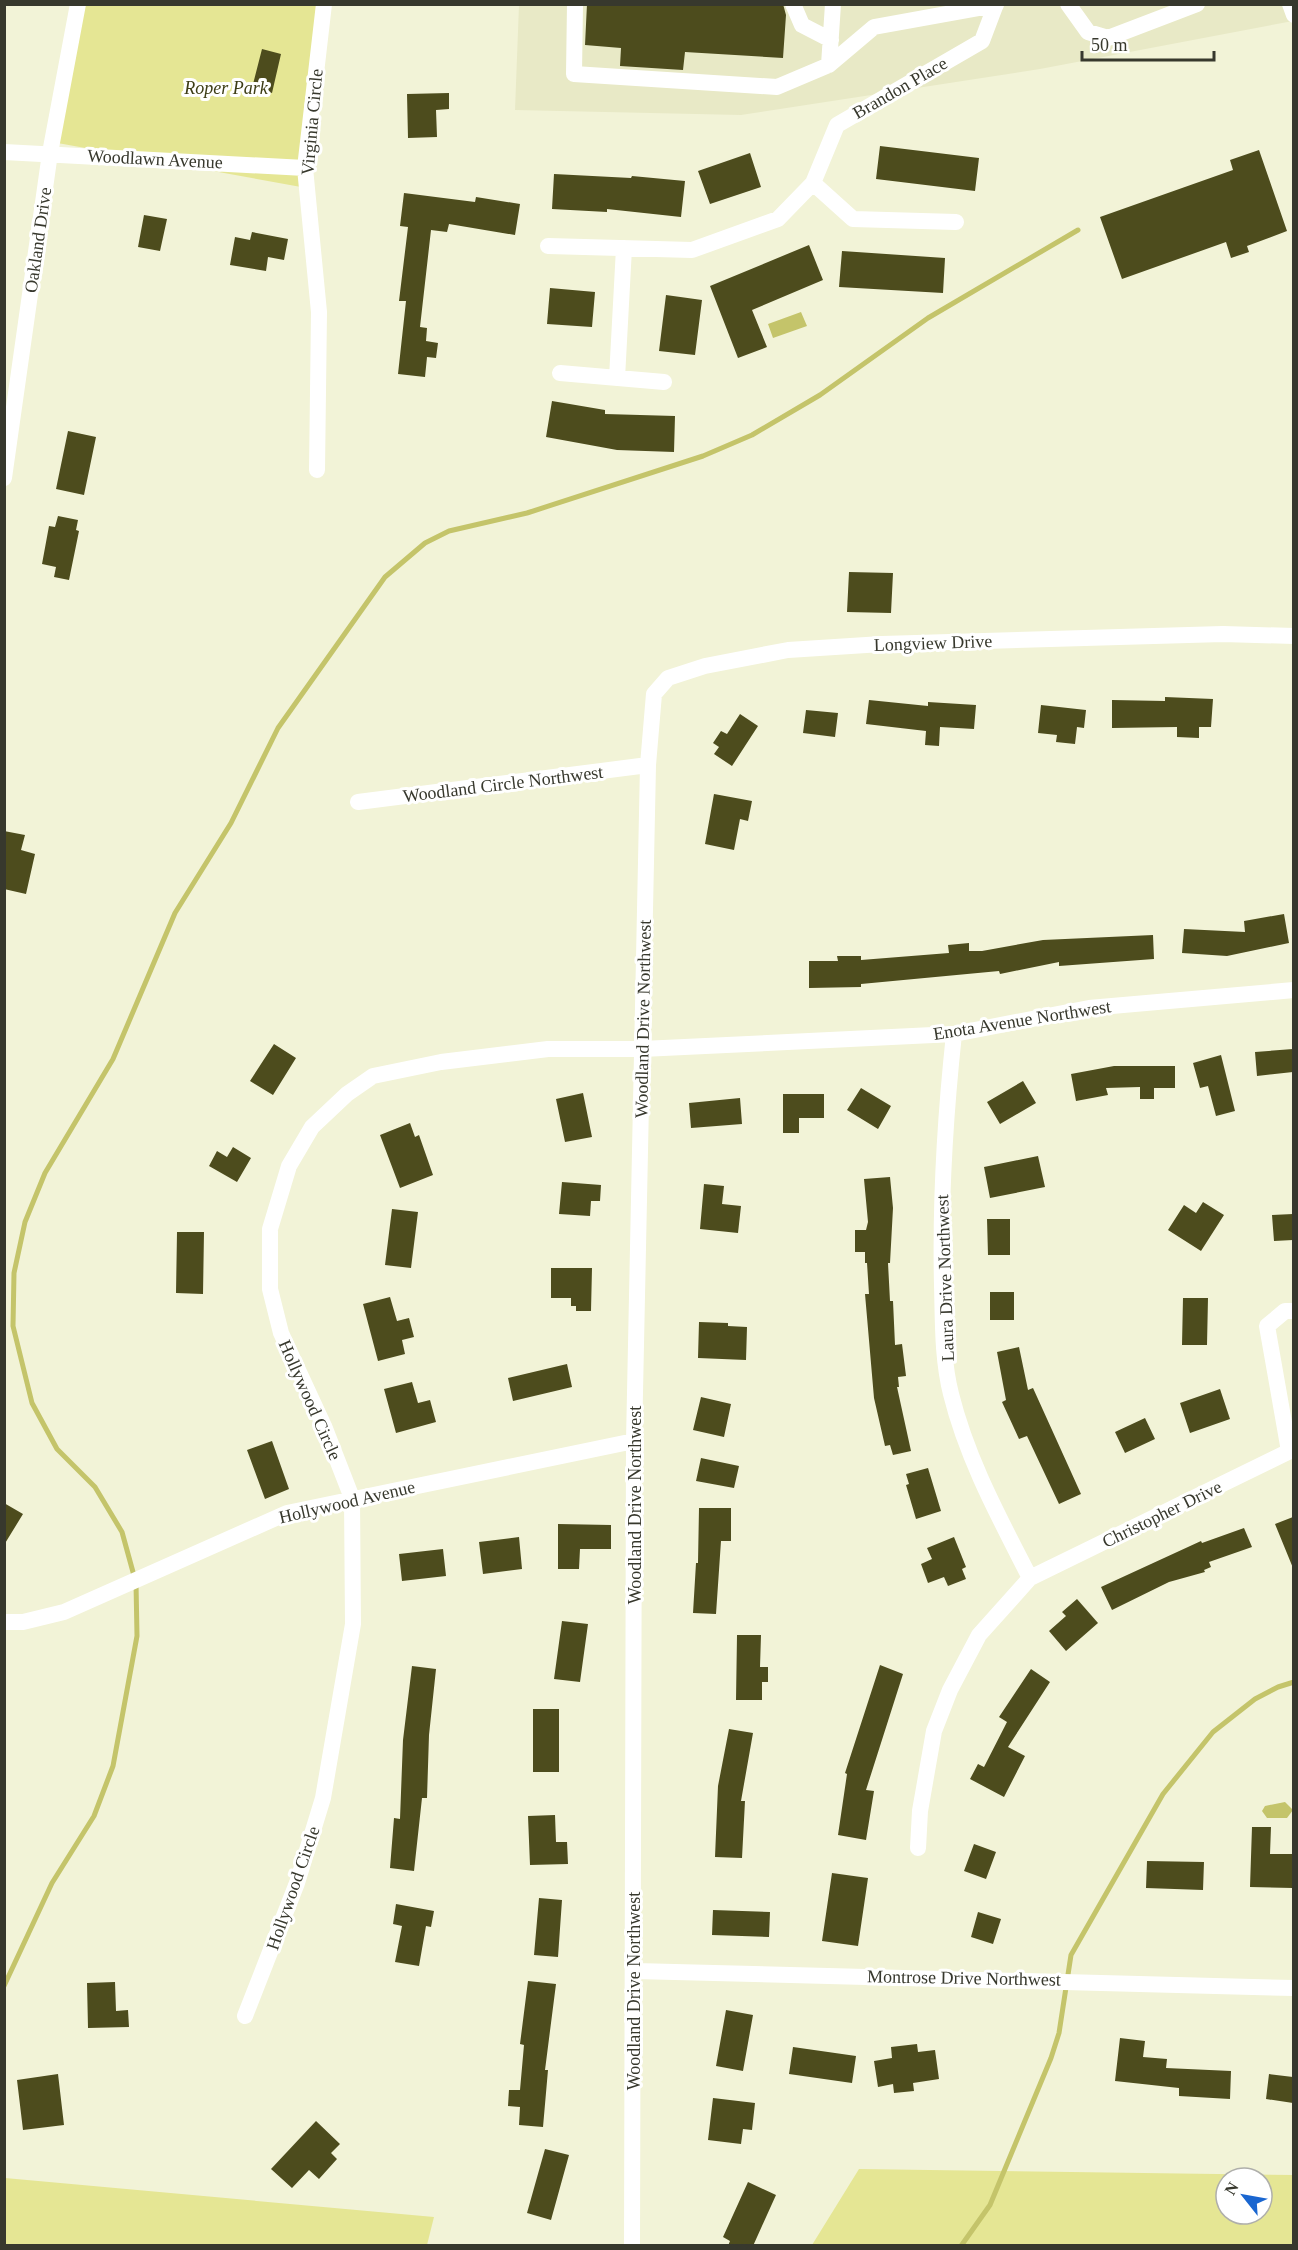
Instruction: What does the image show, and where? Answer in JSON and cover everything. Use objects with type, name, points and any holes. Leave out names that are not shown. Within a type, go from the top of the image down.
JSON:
[{"type":"street","name":"Oakland Drive","points":[[4,478],[50,153],[78,4]]},
{"type":"street","name":"Virginia Circle","points":[[317,470],[319,312],[305,168],[324,4]]},
{"type":"street","points":[[575,4],[574,74],[777,87],[829,65],[874,27],[996,4]]},
{"type":"street","points":[[793,4],[802,26],[831,40]]},
{"type":"street","points":[[829,65],[833,4]]},
{"type":"street","name":"Brandon Place","points":[[548,246],[692,250],[778,219],[813,183],[837,124],[982,40],[996,4]]},
{"type":"street","points":[[1068,4],[1088,32],[1108,38],[1197,4]]},
{"type":"street","points":[[1290,4],[1293,15]]},
{"type":"street","name":"Woodlawn Avenue","points":[[4,152],[305,168]]},
{"type":"street","points":[[813,183],[853,219],[956,222]]},
{"type":"street","points":[[617,378],[624,248]]},
{"type":"street","points":[[560,373],[663,382]]},
{"type":"street","name":"Longview Drive","points":[[648,765],[654,694],[668,678],[705,666],[788,650],[882,644],[1223,634],[1293,636]]},
{"type":"street","name":"Woodland Circle Northwest","points":[[358,802],[648,765]]},
{"type":"street","name":"Woodland Drive Northwest","points":[[632,2246],[635,1971],[634,1441],[648,765]]},
{"type":"street","name":"Enota Avenue Northwest","points":[[642,1049],[954,1034],[1089,1008],[1293,990]]},
{"type":"street","name":"Laura Drive Northwest","points":[[954,1034],[946,1108],[941,1231],[943,1332],[951,1394],[986,1492],[1030,1578]]},
{"type":"street","name":"Hollywood Circle","points":[[245,2016],[297,1883],[323,1798],[353,1624],[352,1498],[324,1426],[281,1333],[270,1289],[270,1229],[289,1166],[312,1127],[347,1094],[374,1076],[441,1062],[548,1049],[642,1049]]},
{"type":"street","points":[[1291,1450],[1267,1326],[1285,1311],[1293,1311]]},
{"type":"street","name":"Hollywood Avenue","points":[[4,1622],[23,1622],[64,1612],[287,1513],[634,1441]]},
{"type":"street","name":"Christopher Drive","points":[[1030,1578],[1291,1450]]},
{"type":"street","points":[[918,1848],[920,1811],[934,1731],[950,1690],[979,1635],[1030,1578]]},
{"type":"street","name":"Montrose Drive Northwest","points":[[635,1971],[1293,1988]]},
{"type":"shaded area","points":[[519,5],[1293,5],[1293,21],[1040,69],[741,115],[515,110]]},
{"type":"shaded area","points":[[801,312],[807,326],[773,338],[768,324]]},
{"type":"shaded area","points":[[1285,1802],[1293,1810],[1287,1818],[1267,1818],[1262,1811],[1265,1806]]},
{"type":"green space","name":"Roper Park","points":[[77,5],[322,5],[301,187],[52,142]]},
{"type":"green space","points":[[859,2169],[1214,2174],[1214,2226],[1274,2226],[1274,2175],[1293,2175],[1293,2245],[812,2245]]},
{"type":"green space","points":[[5,2178],[434,2217],[427,2245],[5,2245]]},
{"type":"building","points":[[587,4],[783,4],[786,15],[783,58],[685,52],[683,70],[620,66],[621,48],[585,45]]},
{"type":"building","points":[[262,49],[281,54],[272,93],[252,88]]},
{"type":"building","points":[[449,93],[449,109],[436,110],[437,137],[408,138],[407,94]]},
{"type":"building","points":[[880,146],[979,158],[975,191],[876,179]]},
{"type":"building","points":[[1259,150],[1287,231],[1247,246],[1249,252],[1231,258],[1226,242],[1122,279],[1100,217],[1233,170],[1230,160]]},
{"type":"building","points":[[750,153],[761,187],[710,204],[698,171]]},
{"type":"building","points":[[554,174],[631,178],[632,176],[685,181],[681,217],[607,209],[607,212],[552,209]]},
{"type":"building","points":[[404,193],[475,202],[476,197],[520,204],[515,235],[449,224],[447,232],[431,230],[420,327],[427,328],[426,341],[438,343],[436,358],[427,357],[425,377],[398,374],[406,301],[399,301],[408,227],[400,226]]},
{"type":"building","points":[[144,215],[167,219],[160,251],[138,247]]},
{"type":"building","points":[[252,232],[288,239],[284,260],[268,257],[266,271],[230,265],[235,237],[250,240]]},
{"type":"building","points":[[809,245],[823,280],[752,310],[767,347],[738,358],[710,286]]},
{"type":"building","points":[[842,251],[945,258],[943,293],[839,287]]},
{"type":"building","points":[[550,288],[595,292],[592,327],[547,324]]},
{"type":"building","points":[[666,295],[702,300],[695,355],[659,351]]},
{"type":"building","points":[[552,401],[605,410],[605,414],[675,416],[674,452],[617,450],[546,437]]},
{"type":"building","points":[[68,431],[96,437],[84,495],[56,489]]},
{"type":"building","points":[[58,516],[78,520],[76,530],[79,531],[69,580],[54,577],[56,567],[42,564],[49,526],[55,527]]},
{"type":"building","points":[[849,572],[893,573],[891,613],[847,612]]},
{"type":"building","points":[[1165,697],[1213,699],[1211,727],[1199,727],[1199,738],[1177,737],[1177,727],[1112,728],[1112,700],[1165,701]]},
{"type":"building","points":[[869,700],[928,706],[928,702],[976,705],[974,729],[940,727],[939,746],[925,745],[926,731],[866,724]]},
{"type":"building","points":[[1041,705],[1086,710],[1084,728],[1077,727],[1075,744],[1056,742],[1057,735],[1038,733]]},
{"type":"building","points":[[806,710],[838,713],[835,737],[803,733]]},
{"type":"building","points":[[740,714],[758,726],[732,766],[714,754],[719,747],[713,743],[721,731],[727,734]]},
{"type":"building","points":[[714,794],[752,801],[748,821],[740,819],[734,850],[705,844]]},
{"type":"building","points":[[4,831],[25,835],[21,850],[35,854],[26,894],[4,889]]},
{"type":"building","points":[[1284,914],[1289,943],[1227,956],[1182,953],[1184,929],[1245,932],[1244,921]]},
{"type":"building","points":[[1153,935],[1154,959],[1059,966],[1059,962],[1000,974],[999,971],[861,984],[861,987],[809,988],[809,961],[838,961],[837,956],[861,956],[861,960],[949,953],[948,945],[969,943],[969,951],[982,951],[1043,940]]},
{"type":"building","points":[[274,1044],[296,1058],[273,1095],[250,1081]]},
{"type":"building","points":[[1293,1049],[1293,1072],[1257,1076],[1255,1052]]},
{"type":"building","points":[[1221,1055],[1235,1111],[1216,1116],[1208,1086],[1200,1088],[1193,1063]]},
{"type":"building","points":[[1114,1066],[1175,1066],[1175,1088],[1154,1088],[1154,1099],[1140,1099],[1140,1087],[1106,1088],[1108,1095],[1076,1101],[1071,1074]]},
{"type":"building","points":[[1023,1081],[1036,1103],[1000,1124],[987,1102]]},
{"type":"building","points":[[861,1088],[891,1106],[878,1129],[847,1110]]},
{"type":"building","points":[[583,1093],[592,1137],[565,1142],[556,1099]]},
{"type":"building","points":[[783,1094],[824,1094],[824,1118],[799,1118],[799,1133],[783,1133]]},
{"type":"building","points":[[740,1098],[742,1124],[691,1128],[689,1103]]},
{"type":"building","points":[[410,1123],[415,1137],[419,1135],[433,1175],[400,1188],[380,1135]]},
{"type":"building","points":[[233,1147],[251,1158],[237,1182],[209,1166],[217,1151],[227,1157]]},
{"type":"building","points":[[1038,1156],[1045,1187],[990,1198],[984,1167]]},
{"type":"building","points":[[890,1177],[893,1208],[890,1263],[888,1263],[890,1301],[893,1301],[895,1345],[902,1344],[906,1376],[898,1377],[899,1387],[897,1387],[911,1451],[893,1455],[890,1445],[885,1446],[874,1398],[865,1294],[869,1294],[865,1252],[855,1252],[855,1230],[866,1230],[868,1222],[864,1179]]},
{"type":"building","points":[[562,1182],[601,1185],[600,1201],[591,1201],[590,1216],[559,1214]]},
{"type":"building","points":[[704,1184],[724,1186],[722,1204],[741,1206],[738,1233],[700,1229]]},
{"type":"building","points":[[1203,1202],[1224,1215],[1201,1251],[1168,1230],[1184,1205],[1196,1213]]},
{"type":"building","points":[[392,1209],[418,1212],[411,1268],[385,1265]]},
{"type":"building","points":[[1293,1214],[1293,1240],[1274,1241],[1272,1215]]},
{"type":"building","points":[[987,1219],[1010,1219],[1010,1255],[988,1255]]},
{"type":"building","points":[[177,1232],[204,1232],[203,1294],[176,1293]]},
{"type":"building","points":[[551,1268],[592,1268],[591,1311],[576,1311],[576,1306],[571,1306],[571,1298],[551,1298]]},
{"type":"building","points":[[990,1292],[1014,1292],[1014,1320],[990,1320]]},
{"type":"building","points":[[390,1297],[397,1321],[409,1318],[414,1337],[402,1340],[405,1354],[378,1361],[363,1304]]},
{"type":"building","points":[[1183,1298],[1208,1298],[1207,1345],[1182,1345]]},
{"type":"building","points":[[699,1322],[728,1323],[728,1326],[747,1327],[746,1360],[698,1358]]},
{"type":"building","points":[[1019,1347],[1028,1390],[1033,1388],[1081,1494],[1059,1504],[1027,1436],[1019,1439],[1002,1402],[1006,1400],[997,1352]]},
{"type":"building","points":[[567,1364],[572,1387],[513,1401],[508,1378]]},
{"type":"building","points":[[412,1382],[418,1403],[430,1400],[436,1422],[396,1433],[384,1389]]},
{"type":"building","points":[[1220,1389],[1230,1419],[1190,1433],[1180,1403]]},
{"type":"building","points":[[701,1397],[731,1404],[724,1437],[693,1430]]},
{"type":"building","points":[[1145,1418],[1155,1439],[1125,1453],[1115,1432]]},
{"type":"building","points":[[272,1441],[289,1489],[265,1499],[247,1450]]},
{"type":"building","points":[[701,1458],[739,1466],[734,1488],[696,1481]]},
{"type":"building","points":[[928,1468],[941,1511],[916,1519],[906,1485],[909,1484],[906,1474]]},
{"type":"building","points":[[4,1503],[23,1514],[4,1545]]},
{"type":"building","points":[[699,1508],[731,1508],[731,1541],[721,1541],[716,1614],[693,1613],[696,1563],[698,1563]]},
{"type":"building","points":[[1293,1517],[1293,1568],[1275,1524]]},
{"type":"building","points":[[558,1524],[611,1525],[611,1549],[580,1549],[579,1569],[558,1569]]},
{"type":"building","points":[[1244,1528],[1252,1547],[1209,1562],[1211,1567],[1204,1570],[1205,1572],[1169,1582],[1112,1610],[1101,1587],[1201,1541],[1202,1543]]},
{"type":"building","points":[[519,1537],[522,1569],[483,1574],[479,1542]]},
{"type":"building","points":[[954,1537],[966,1567],[962,1569],[966,1579],[948,1586],[944,1577],[928,1583],[921,1564],[932,1559],[927,1548]]},
{"type":"building","points":[[443,1549],[446,1576],[402,1581],[399,1554]]},
{"type":"building","points":[[1077,1599],[1098,1623],[1066,1651],[1049,1631],[1066,1616],[1062,1612]]},
{"type":"building","points":[[562,1621],[588,1624],[580,1682],[554,1679]]},
{"type":"building","points":[[737,1635],[761,1635],[760,1667],[768,1667],[768,1682],[762,1682],[762,1700],[736,1700]]},
{"type":"building","points":[[880,1665],[903,1674],[866,1790],[874,1791],[866,1840],[838,1835],[847,1774],[845,1773]]},
{"type":"building","points":[[412,1666],[436,1669],[429,1735],[427,1798],[422,1798],[414,1871],[390,1868],[394,1818],[400,1819],[403,1740]]},
{"type":"building","points":[[1031,1669],[1050,1682],[1008,1747],[1025,1756],[1004,1797],[970,1779],[978,1764],[984,1767],[1007,1722],[999,1717]]},
{"type":"building","points":[[533,1709],[559,1709],[559,1772],[533,1772]]},
{"type":"building","points":[[729,1729],[753,1733],[741,1801],[745,1801],[742,1858],[715,1857],[718,1786]]},
{"type":"building","points":[[555,1815],[556,1842],[567,1842],[568,1864],[530,1865],[528,1816]]},
{"type":"building","points":[[1252,1827],[1271,1827],[1270,1854],[1293,1854],[1293,1888],[1250,1887]]},
{"type":"building","points":[[974,1844],[996,1852],[986,1879],[964,1871]]},
{"type":"building","points":[[1147,1861],[1204,1862],[1203,1890],[1146,1888]]},
{"type":"building","points":[[832,1873],[868,1878],[858,1946],[822,1941]]},
{"type":"building","points":[[539,1898],[562,1900],[558,1957],[534,1955]]},
{"type":"building","points":[[396,1904],[434,1911],[431,1927],[426,1926],[419,1966],[395,1962],[402,1926],[393,1924]]},
{"type":"building","points":[[713,1910],[770,1912],[769,1937],[712,1935]]},
{"type":"building","points":[[978,1912],[1001,1919],[993,1944],[971,1937]]},
{"type":"building","points":[[528,1981],[556,1984],[545,2070],[548,2070],[543,2127],[519,2125],[520,2107],[508,2106],[509,2090],[520,2090],[524,2045],[520,2044]]},
{"type":"building","points":[[115,1982],[116,2011],[128,2010],[129,2027],[88,2028],[87,1983]]},
{"type":"building","points":[[726,2010],[753,2015],[743,2071],[716,2066]]},
{"type":"building","points":[[1120,2038],[1145,2041],[1143,2057],[1167,2059],[1166,2068],[1231,2071],[1230,2099],[1179,2096],[1179,2088],[1115,2081]]},
{"type":"building","points":[[917,2044],[918,2052],[935,2050],[939,2079],[913,2083],[914,2091],[894,2093],[893,2084],[878,2087],[874,2061],[892,2058],[891,2047]]},
{"type":"building","points":[[793,2047],[856,2056],[852,2083],[789,2074]]},
{"type":"building","points":[[58,2074],[64,2125],[23,2130],[17,2080]]},
{"type":"building","points":[[1269,2074],[1293,2077],[1293,2103],[1266,2099]]},
{"type":"building","points":[[713,2098],[755,2103],[752,2130],[743,2129],[741,2144],[708,2140]]},
{"type":"building","points":[[316,2121],[340,2144],[331,2153],[337,2159],[319,2179],[309,2170],[292,2188],[271,2169]]},
{"type":"building","points":[[545,2149],[569,2155],[551,2220],[527,2213]]},
{"type":"building","points":[[748,2182],[776,2195],[753,2246],[728,2246],[730,2241],[723,2237]]},
{"type":"waterway","points":[[4,1986],[52,1883],[94,1816],[113,1766],[137,1636],[136,1583],[122,1532],[95,1487],[57,1449],[32,1403],[13,1326],[14,1273],[25,1222],[45,1173],[113,1059],[175,913],[231,823],[278,728],[385,577],[425,543],[449,531],[527,513],[703,456],[752,435],[820,395],[928,318],[1078,230]]},
{"type":"waterway","points":[[961,2246],[990,2205],[1051,2058],[1059,2033],[1071,1955],[1163,1794],[1213,1732],[1255,1699],[1278,1687],[1294,1682]]}]
